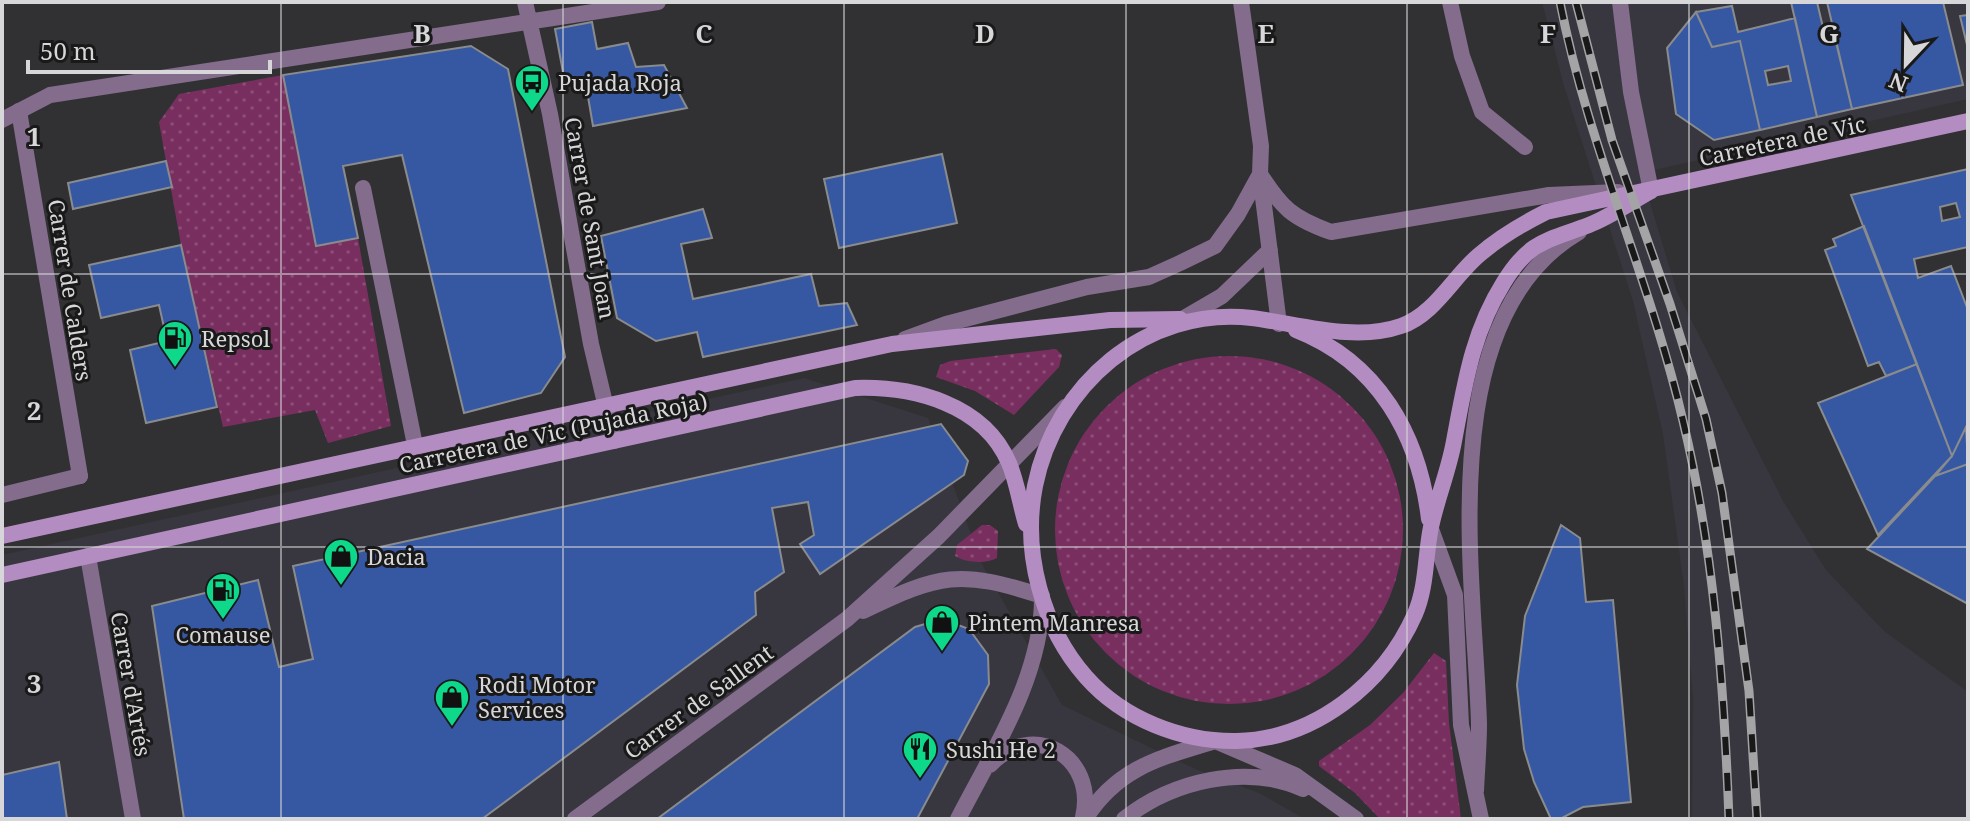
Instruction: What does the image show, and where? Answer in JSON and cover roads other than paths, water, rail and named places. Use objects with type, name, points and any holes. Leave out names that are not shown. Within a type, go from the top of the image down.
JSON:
[{"type":"main road","name":"Carretera de Vic","points":[[1279,324],[1345,331],[1389,330],[1408,324],[1425,312],[1480,254],[1514,228],[1546,212],[1968,121]]},
{"type":"main road","points":[[1176,323],[1140,339],[1111,358],[1069,403],[1050,437],[1038,472],[1031,506],[1031,542],[1042,596],[1070,655],[1108,698],[1131,713],[1172,732],[1215,741],[1252,740],[1287,732],[1322,718],[1353,697],[1379,672],[1417,610],[1427,572],[1431,529],[1454,445],[1466,369],[1482,320],[1522,257],[1555,235],[1591,224],[1651,191]]},
{"type":"main road","name":"Carretera de Vic (Pujada Roja)","points":[[2,536],[892,344],[1110,320],[1176,323],[1251,318],[1279,324]]},
{"type":"main road","points":[[1279,324],[1339,352],[1369,378],[1396,411],[1413,445],[1425,482],[1431,529]]},
{"type":"main road","name":"Carretera de Vic (Pujada Roja)","points":[[2,575],[855,388],[883,387],[934,398],[973,417],[1009,464],[1031,542]]},
{"type":"street","name":"Carrer de Sant Joan","points":[[525,2],[550,114],[604,404],[614,441]]},
{"type":"street","points":[[2,120],[50,95],[658,2]]},
{"type":"street","points":[[1241,2],[1261,146],[1260,174],[1279,324]]},
{"type":"street","points":[[1450,2],[1462,56],[1482,112],[1525,147]]},
{"type":"street","points":[[1260,174],[1281,207],[1301,221],[1331,232],[1549,195],[1651,191],[1631,92],[1620,2]]},
{"type":"street","name":"Carrer de Calders","points":[[2,495],[80,476],[19,111]]},
{"type":"street","points":[[892,344],[946,324],[1087,287],[1149,277],[1180,263],[1215,246],[1238,214],[1260,174]]},
{"type":"street","points":[[363,188],[415,445]]},
{"type":"street","points":[[1476,791],[1479,726],[1470,557],[1478,400],[1490,348],[1517,292],[1540,261],[1591,224]]},
{"type":"street","points":[[1176,323],[1222,296],[1270,250]]},
{"type":"street","name":"Carrer de Sallent","points":[[575,819],[847,619],[939,536],[1069,403]]},
{"type":"street","points":[[1431,529],[1455,595],[1461,725],[1481,819]]},
{"type":"street","name":"Carrer d'Artés","points":[[88,556],[133,819]]},
{"type":"street","name":"Carrer de Sallent","points":[[847,619],[923,582],[981,579],[1042,596]]},
{"type":"street","points":[[958,819],[1025,680],[1038,639],[1042,596]]},
{"type":"street","points":[[1084,819],[1116,781],[1151,762],[1215,741],[1295,775],[1354,817]]},
{"type":"street","points":[[981,775],[993,761],[1015,746],[1033,744],[1060,752],[1080,773],[1086,798],[1084,819]]},
{"type":"street","points":[[1124,819],[1170,792],[1233,778],[1274,780],[1296,786],[1354,817]]},
{"type":"railway","points":[[1560,2],[1586,108],[1654,316],[1694,470],[1716,619],[1729,819]]},
{"type":"railway","points":[[1576,2],[1612,140],[1670,304],[1706,419],[1722,493],[1749,691],[1757,819]]},
{"type":"place","name":"Pujada Roja","points":[[532,113]]},
{"type":"place","name":"Repsol","points":[[175,369]]},
{"type":"place","name":"Dacia","points":[[341,587]]},
{"type":"place","name":"Comause","points":[[223,621]]},
{"type":"place","name":"Pintem Manresa","points":[[942,653]]},
{"type":"place","name":"Rodi Motor Services","points":[[452,728]]},
{"type":"place","name":"Sushi He 2","points":[[920,780]]}]
